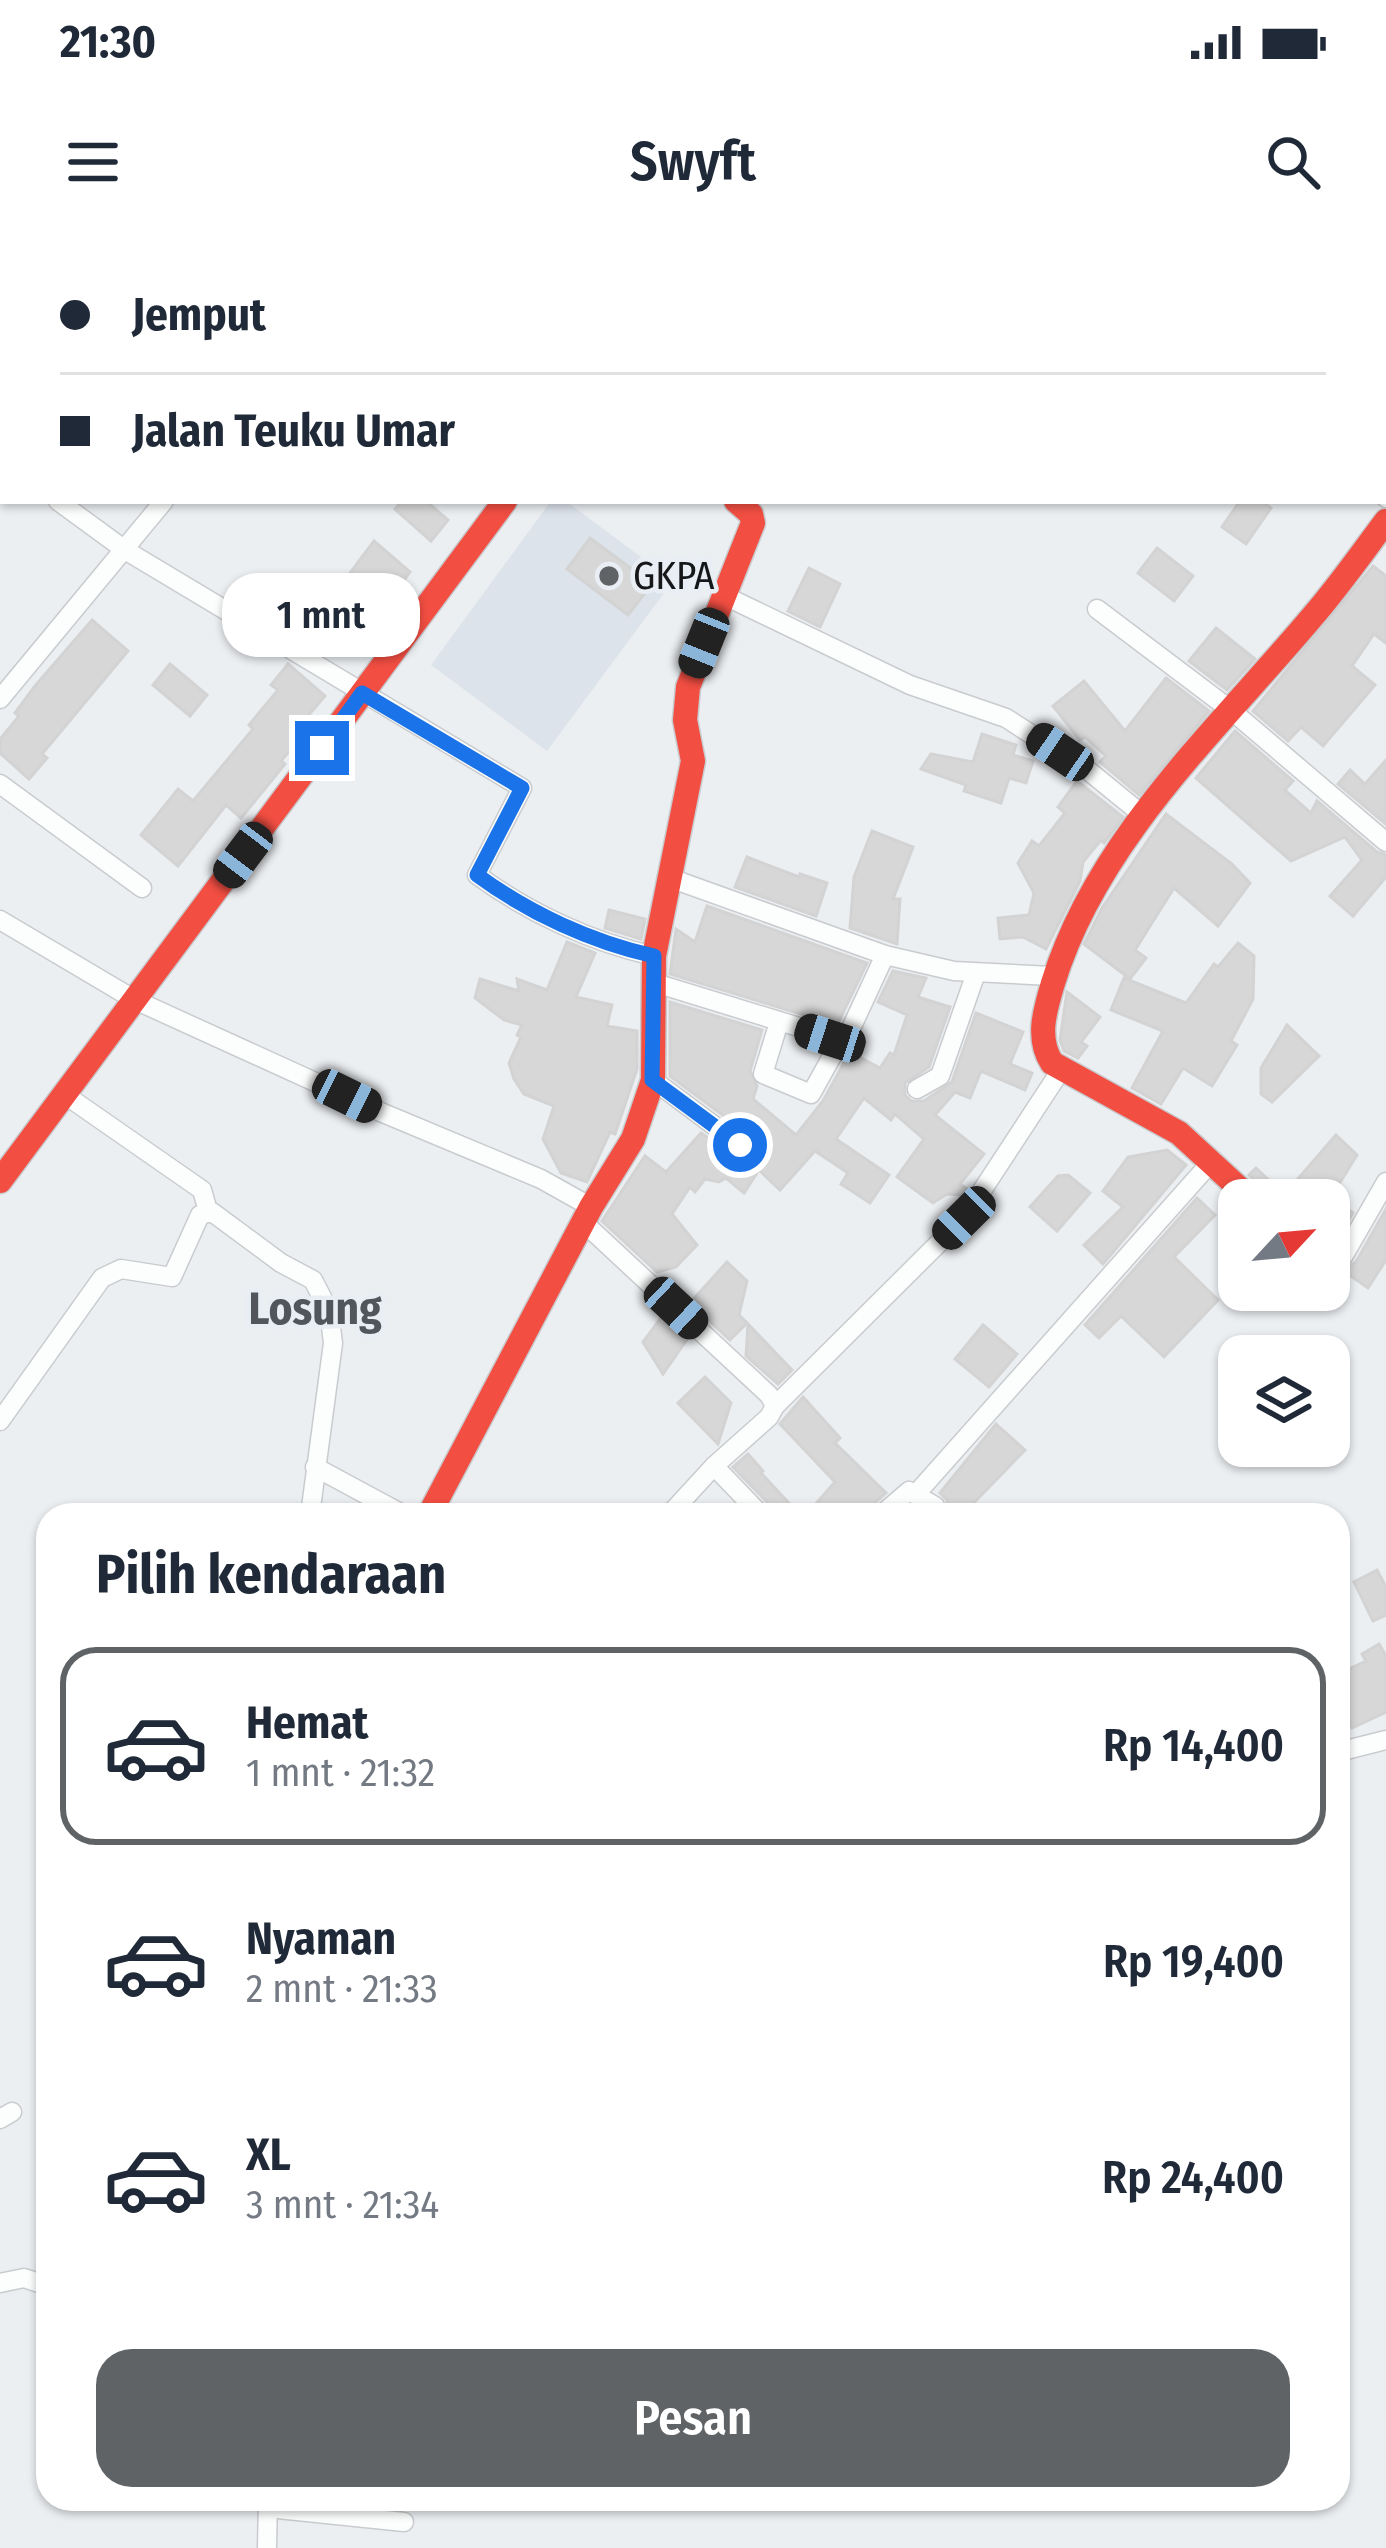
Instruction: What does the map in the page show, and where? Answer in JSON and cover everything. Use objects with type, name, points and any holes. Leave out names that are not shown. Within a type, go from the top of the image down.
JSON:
[{"type":"street","points":[[62,504],[125,550],[522,788],[477,875],[653,969],[778,1022],[841,1040]]},
{"type":"street","points":[[0,699],[162,504]]},
{"type":"street","points":[[0,1180],[503,504]]},
{"type":"street","points":[[435,1503],[587,1214],[633,1139],[652,1080],[653,969],[692,771],[685,720],[688,687],[753,523],[739,504]]},
{"type":"street","points":[[1232,1179],[1179,1132],[1048,1060],[1043,1023],[1052,976],[1093,894],[1144,815],[1316,613],[1386,521]]},
{"type":"street","points":[[725,596],[910,686],[1006,718],[1090,772],[1144,815]]},
{"type":"street","points":[[1097,609],[1232,711],[1386,842]]},
{"type":"street","points":[[0,784],[142,888]]},
{"type":"street","points":[[668,878],[885,955],[976,974],[1052,976]]},
{"type":"street","points":[[0,920],[135,1000],[541,1179],[587,1214],[776,1406]]},
{"type":"street","points":[[778,1022],[763,1073],[811,1094],[841,1040],[848,1036],[885,955]]},
{"type":"street","points":[[917,1089],[940,1076],[976,974]]},
{"type":"street","points":[[680,1503],[964,1218],[1061,1070]]},
{"type":"street","points":[[652,1080],[740,1145]]},
{"type":"street","points":[[64,1094],[202,1190],[208,1211],[313,1280],[329,1311],[333,1343],[311,1503]]},
{"type":"street","points":[[916,1494],[1213,1160]]},
{"type":"street","points":[[1350,1245],[1386,1182]]},
{"type":"street","points":[[0,1421],[7,1400],[102,1278],[121,1269],[172,1277],[200,1215],[208,1211]]},
{"type":"street","points":[[714,1466],[749,1503]]},
{"type":"street","points":[[315,1467],[382,1503]]},
{"type":"street","points":[[893,1503],[908,1491],[930,1503]]},
{"type":"street","points":[[1350,1750],[1386,1739]]},
{"type":"street","points":[[0,2283],[24,2278],[36,2282]]},
{"type":"street","points":[[267,2548],[268,2511]]},
{"type":"street","points":[[321,2511],[404,2522]]},
{"type":"shaded area","name":"GKPA","points":[[549,504],[570,504],[673,581],[547,751],[431,665]]},
{"type":"building","points":[[399,504],[429,504],[448,520],[431,541],[395,509]]},
{"type":"building","points":[[1238,504],[1271,508],[1246,544],[1222,527]]},
{"type":"building","name":"GKPA","points":[[590,538],[652,584],[628,615],[567,569]]},
{"type":"building","points":[[374,541],[410,572],[352,651],[315,620]]},
{"type":"building","points":[[1157,548],[1193,576],[1174,601],[1138,573]]},
{"type":"building","points":[[1373,566],[1386,576],[1386,643],[1374,634],[1352,666],[1375,685],[1323,746],[1301,727],[1288,741],[1253,711]]},
{"type":"building","points":[[809,568],[840,584],[820,627],[788,611]]},
{"type":"building","points":[[92,620],[128,651],[42,754],[47,758],[29,779],[0,753],[0,739],[35,686]]},
{"type":"building","points":[[1216,628],[1255,659],[1227,690],[1189,661]]},
{"type":"building","points":[[170,664],[207,695],[190,716],[153,685]]},
{"type":"building","points":[[288,664],[325,696],[296,730],[302,736],[281,761],[285,764],[241,818],[226,805],[178,866],[141,835],[178,789],[193,801],[253,729],[249,725],[278,690],[271,685]]},
{"type":"building","points":[[1166,678],[1209,711],[1139,795],[1100,762],[1106,756],[1085,737],[1080,740],[1053,706],[1084,681],[1125,731]]},
{"type":"building","points":[[1235,731],[1293,781],[1285,790],[1311,813],[1317,801],[1386,855],[1386,877],[1353,916],[1330,896],[1362,860],[1345,837],[1291,861],[1196,778]]},
{"type":"building","points":[[982,734],[1016,745],[1013,755],[1033,761],[1026,783],[1009,778],[1001,803],[921,769],[931,754],[973,762]]},
{"type":"building","points":[[1386,760],[1386,824],[1338,784],[1350,770],[1365,784]]},
{"type":"building","points":[[1077,781],[1123,817],[1083,862],[1080,881],[1046,949],[1023,937],[1000,939],[998,918],[1029,915],[1034,893],[1018,863],[1032,841],[1039,846],[1065,813],[1058,807]]},
{"type":"building","points":[[1166,814],[1250,883],[1218,926],[1174,888],[1135,950],[1146,958],[1130,979],[1084,944],[1102,908]]},
{"type":"building","points":[[872,831],[913,847],[893,899],[900,899],[897,944],[850,928],[854,877]]},
{"type":"building","points":[[747,857],[827,883],[816,916],[735,887]]},
{"type":"building","points":[[707,906],[867,963],[837,1025],[670,974],[676,929],[695,942]]},
{"type":"building","points":[[609,910],[645,919],[641,939],[605,928]]},
{"type":"building","points":[[567,942],[595,953],[576,997],[612,1005],[607,1026],[637,1031],[637,1069],[615,1134],[610,1132],[587,1182],[561,1173],[543,1139],[554,1106],[524,1094],[514,1079],[509,1063],[522,1025],[504,1020],[475,998],[480,979],[519,991],[517,979],[547,990]]},
{"type":"building","points":[[1238,943],[1254,956],[1253,999],[1231,1041],[1237,1045],[1212,1086],[1183,1068],[1161,1104],[1132,1088],[1163,1031],[1111,1010],[1124,978],[1186,1003],[1214,964],[1218,967]]},
{"type":"building","points":[[893,971],[926,978],[918,997],[950,1007],[929,1067],[905,1083],[905,1095],[911,1101],[924,1101],[952,1082],[976,1013],[1023,1032],[1010,1064],[1032,1073],[1025,1090],[981,1071],[970,1098],[955,1092],[935,1115],[984,1154],[960,1184],[967,1189],[963,1195],[947,1194],[933,1203],[897,1177],[924,1139],[895,1114],[891,1120],[864,1098],[836,1139],[889,1175],[870,1203],[841,1184],[848,1173],[815,1151],[780,1190],[759,1170],[744,1193],[726,1178],[719,1182],[705,1179],[695,1192],[690,1187],[672,1214],[697,1245],[676,1267],[657,1272],[602,1221],[645,1156],[666,1172],[701,1133],[737,1158],[746,1157],[753,1148],[748,1134],[670,1076],[670,1002],[762,1030],[750,1071],[757,1086],[753,1099],[796,1135],[823,1101],[850,1052],[880,1068],[890,1053],[894,1055],[907,1015],[878,1002]]},
{"type":"building","points":[[1067,992],[1100,1017],[1081,1042],[1087,1046],[1078,1058],[1064,1051],[1060,1040]]},
{"type":"building","points":[[1287,1025],[1319,1056],[1272,1102],[1261,1094],[1261,1068]]},
{"type":"building","points":[[1336,1135],[1357,1155],[1342,1179],[1298,1179]]},
{"type":"building","points":[[1167,1150],[1186,1165],[1103,1264],[1084,1245],[1123,1207],[1103,1191],[1128,1157]]},
{"type":"building","points":[[1256,1168],[1267,1179],[1249,1175]]},
{"type":"building","points":[[1068,1175],[1090,1193],[1057,1231],[1030,1207],[1058,1176]]},
{"type":"building","points":[[1197,1198],[1215,1215],[1174,1257],[1218,1300],[1164,1357],[1121,1316],[1099,1338],[1085,1325]]},
{"type":"building","points":[[1386,1209],[1386,1260],[1368,1288],[1350,1276],[1350,1265]]},
{"type":"building","points":[[727,1262],[747,1281],[739,1315],[747,1323],[730,1340],[690,1303]]},
{"type":"building","points":[[663,1315],[688,1338],[663,1374],[643,1342]]},
{"type":"building","points":[[748,1324],[792,1370],[778,1384],[746,1356]]},
{"type":"building","points":[[983,1325],[1017,1354],[989,1387],[955,1359]]},
{"type":"building","points":[[705,1377],[731,1403],[718,1444],[678,1403]]},
{"type":"building","points":[[803,1397],[840,1438],[835,1443],[886,1493],[874,1503],[817,1503],[835,1482],[780,1424]]},
{"type":"building","points":[[996,1424],[1025,1450],[974,1503],[947,1503],[940,1493]]},
{"type":"building","points":[[748,1454],[789,1503],[768,1503],[733,1467]]},
{"type":"building","points":[[1377,1570],[1386,1587],[1386,1615],[1373,1621],[1354,1582]]},
{"type":"building","points":[[1379,1644],[1386,1656],[1386,1712],[1352,1728],[1350,1668],[1366,1661],[1362,1654]]},
{"type":"traffic: jam","points":[[0,1181],[503,504]]},
{"type":"traffic: jam","points":[[435,1503],[591,1207],[633,1139],[653,1080],[654,956],[693,761],[685,720],[688,687],[753,523],[739,504]]},
{"type":"traffic: jam","points":[[1229,1179],[1179,1133],[1052,1063],[1044,1044],[1045,1014],[1073,931],[1130,833],[1323,605],[1386,521]]},
{"type":"place","name":"GKPA","points":[[609,576]]},
{"type":"district","name":"Losung","points":[[315,1309]]},
{"type":"route","points":[[322,748],[362,693],[522,788],[477,875],[573,930],[617,948],[654,956],[652,1080],[740,1145]]}]
